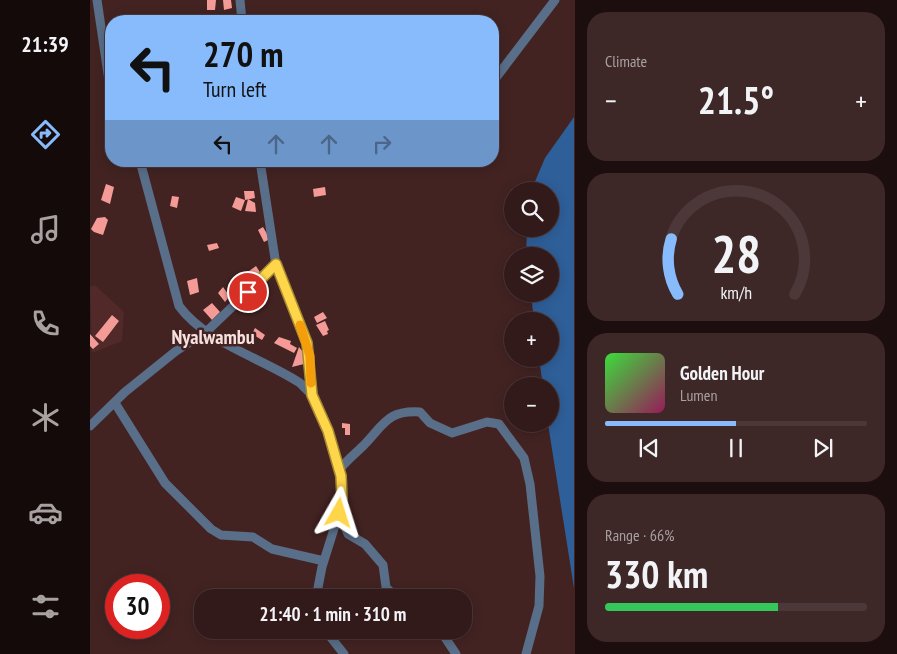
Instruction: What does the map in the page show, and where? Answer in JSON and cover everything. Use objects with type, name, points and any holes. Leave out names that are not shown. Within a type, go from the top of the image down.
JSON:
[{"type":"street","points":[[97,0],[105,54]]},
{"type":"street","points":[[240,0],[241,15]]},
{"type":"street","points":[[499,75],[555,0]]},
{"type":"street","points":[[142,167],[174,296],[187,317],[206,332],[285,373],[300,383],[312,395]]},
{"type":"street","points":[[264,167],[276,264],[307,343],[312,395],[328,431],[339,470],[342,498],[318,589]]},
{"type":"street","points":[[90,426],[176,351],[206,332],[276,264]]},
{"type":"street","points":[[115,403],[165,483],[210,529],[221,535],[253,538],[272,549],[324,561]]},
{"type":"street","points":[[339,470],[366,443],[385,420],[403,412],[420,412],[430,423],[452,433],[487,422],[499,424],[518,448],[525,464],[537,542],[540,576],[539,606],[526,654]]},
{"type":"street","points":[[339,513],[348,534],[366,544],[383,565],[388,589]]},
{"type":"street","points":[[332,639],[344,654]]},
{"type":"street","points":[[446,639],[456,654]]},
{"type":"shaded area","points":[[95,285],[124,312],[122,341],[92,353],[90,287]]},
{"type":"water","points":[[574,117],[574,588],[549,432],[559,432],[559,377],[542,377],[540,367],[559,367],[559,312],[533,312],[532,302],[559,302],[559,247],[526,247],[527,237],[559,237],[559,182],[535,182],[545,158]]},
{"type":"building","points":[[207,0],[216,0],[215,10],[207,10]]},
{"type":"building","points":[[223,0],[231,0],[232,8],[224,10]]},
{"type":"building","points":[[106,184],[114,187],[110,204],[101,200]]},
{"type":"building","points":[[325,187],[326,195],[314,197],[313,189]]},
{"type":"building","points":[[244,191],[254,191],[255,198],[245,200]]},
{"type":"building","points":[[172,196],[179,197],[177,208],[170,206]]},
{"type":"building","points":[[236,197],[245,200],[241,211],[232,207]]},
{"type":"building","points":[[248,199],[255,203],[256,212],[245,211]]},
{"type":"building","points":[[105,217],[108,220],[103,235],[94,232],[91,229],[97,218]]},
{"type":"building","points":[[263,227],[270,239],[264,242],[258,230]]},
{"type":"building","points":[[217,243],[219,248],[209,251],[207,245]]},
{"type":"building","points":[[256,266],[261,274],[257,277],[253,272],[244,280],[250,284],[246,288],[238,279]]},
{"type":"building","points":[[197,278],[199,292],[190,295],[187,281]]},
{"type":"building","points":[[223,287],[228,294],[235,290],[238,296],[231,300],[229,297],[225,302],[218,293]]},
{"type":"building","points":[[260,292],[264,299],[256,303],[252,298]]},
{"type":"building","points":[[212,303],[220,312],[212,320],[203,310]]},
{"type":"building","points":[[323,312],[327,318],[317,323],[314,317]]},
{"type":"building","points":[[112,315],[119,321],[103,342],[95,336]]},
{"type":"building","points":[[325,321],[329,330],[327,331],[328,334],[323,336],[316,325]]},
{"type":"building","points":[[255,328],[265,335],[262,340],[252,334]]},
{"type":"building","points":[[90,334],[99,344],[93,349],[90,346]]},
{"type":"building","points":[[279,337],[291,341],[290,344],[297,348],[294,353],[274,343]]},
{"type":"building","points":[[299,347],[306,356],[304,364],[292,367]]},
{"type":"building","points":[[342,423],[350,424],[350,435],[345,435],[345,428],[342,428]]},
{"type":"slow traffic","points":[[300,325],[310,356],[311,383]]},
{"type":"district","name":"Nyalwambu","points":[[213,337]]},
{"type":"route","points":[[248,292],[276,264],[283,287],[297,314],[307,343],[310,356],[309,366],[312,395],[328,431],[341,476],[342,498],[339,513]]}]
